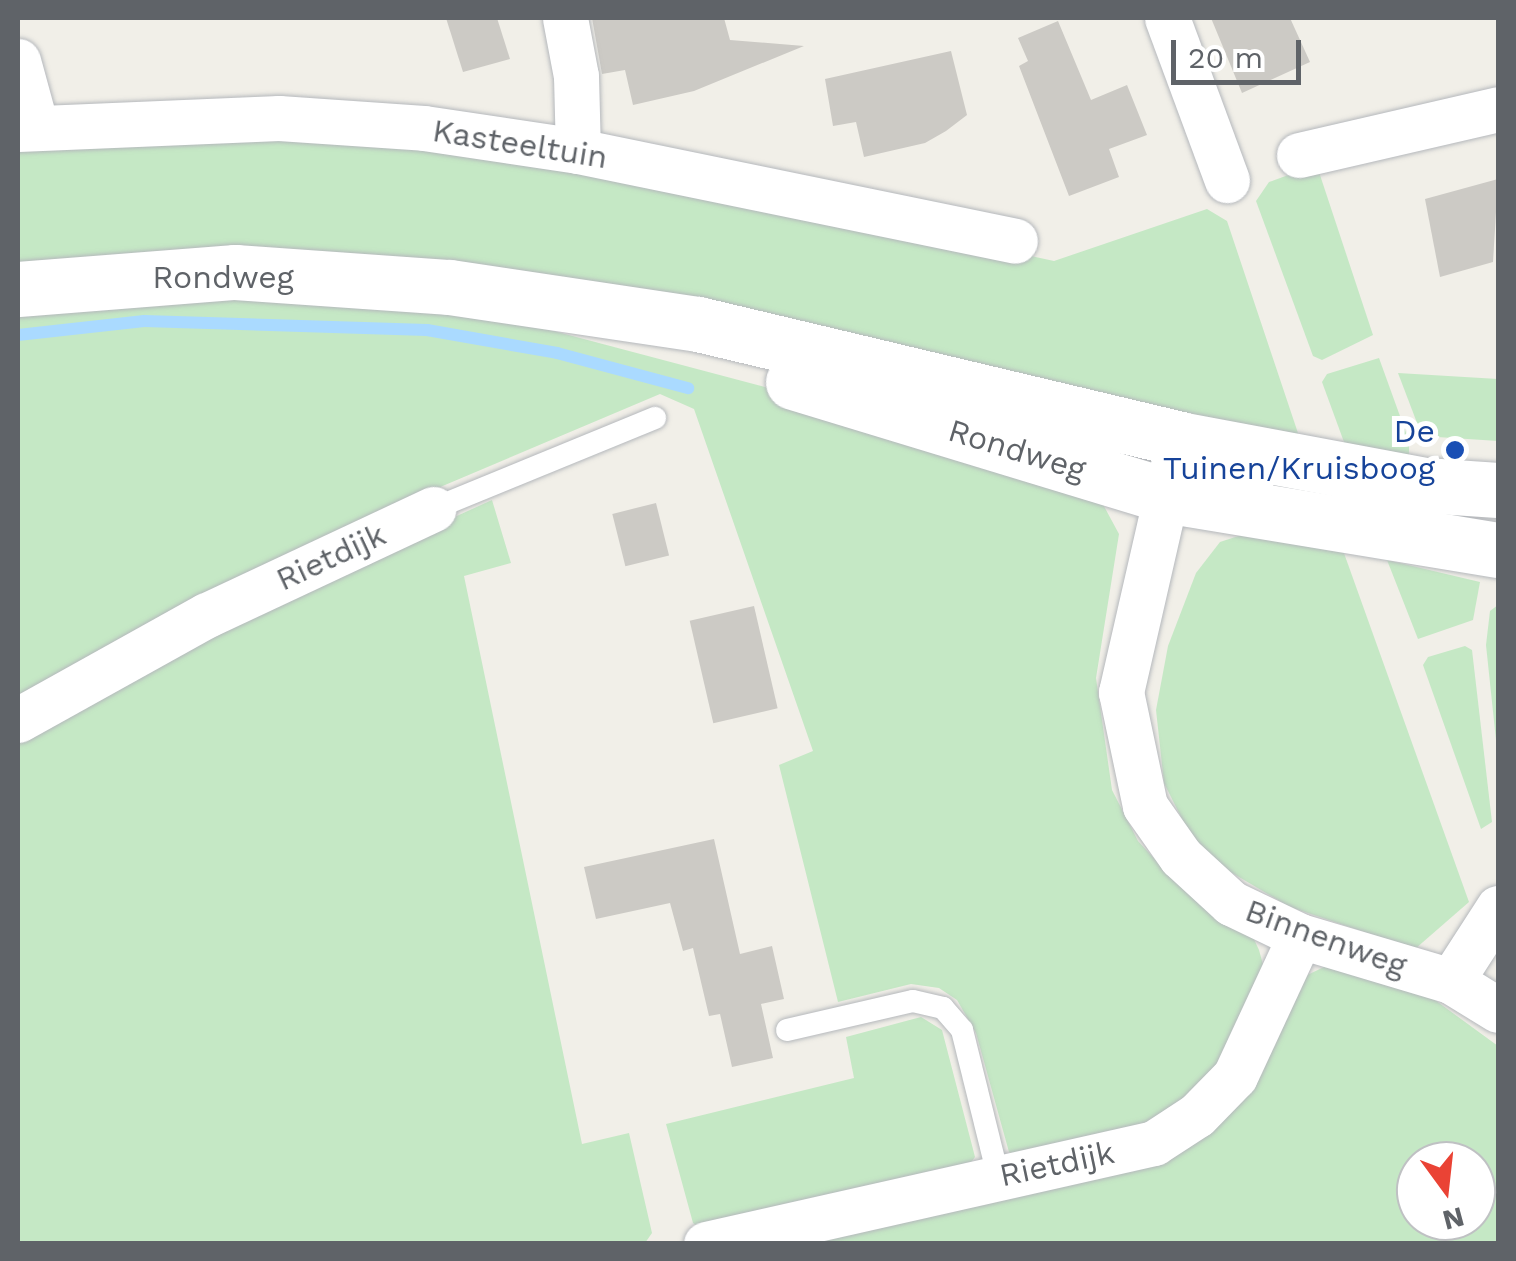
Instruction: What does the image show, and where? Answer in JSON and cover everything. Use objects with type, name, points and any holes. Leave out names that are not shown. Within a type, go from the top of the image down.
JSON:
[{"type":"main road","name":"Rondweg","points":[[18,289],[235,272],[404,282],[698,324],[1178,439],[1424,485],[1498,490]]},
{"type":"main road","name":"Rondweg","points":[[547,304],[1165,495],[1498,550]]},
{"type":"street","points":[[565,18],[576,76],[578,151]]},
{"type":"street","points":[[1167,18],[1227,180]]},
{"type":"street","points":[[18,61],[27,128]]},
{"type":"street","points":[[1299,155],[1498,109]]},
{"type":"street","name":"Kasteeltuin","points":[[27,128],[280,118],[424,128],[578,151],[1014,241]]},
{"type":"street","name":"Binnenweg","points":[[1178,439],[1121,692],[1145,806],[1181,857],[1231,903],[1300,936],[1451,981],[1498,1010]]},
{"type":"street","name":"Rietdijk","points":[[18,720],[207,616],[433,509]]},
{"type":"street","points":[[1451,981],[1498,908]]},
{"type":"street","name":"Rietdijk","points":[[706,1244],[1154,1143],[1198,1115],[1235,1076],[1300,936]]},
{"type":"lane","name":"Rietdijk","points":[[433,509],[622,426],[655,418]]},
{"type":"lane","points":[[788,1030],[913,1002],[943,1008],[962,1030],[998,1176]]},
{"type":"green space","points":[[265,130],[546,151],[1054,261],[1207,209],[1227,221],[1305,454],[814,345],[18,265],[18,139]]},
{"type":"green space","points":[[1310,167],[1319,172],[1373,335],[1322,360],[1313,356],[1256,201],[1269,182]]},
{"type":"green space","points":[[174,296],[407,306],[531,325],[799,396],[1099,497],[1119,534],[1096,678],[1112,790],[1138,841],[1172,878],[1251,933],[1259,950],[1264,968],[1231,1055],[1148,1130],[1022,1161],[1009,1152],[976,1033],[957,1000],[939,988],[911,984],[838,1002],[779,765],[813,751],[694,409],[660,394],[374,515],[18,705],[18,313]]},
{"type":"green space","points":[[1379,358],[1409,441],[1409,455],[1348,453],[1322,382],[1327,374]]},
{"type":"green space","points":[[1398,373],[1498,379],[1498,441],[1422,436]]},
{"type":"green space","points":[[492,500],[511,563],[464,576],[582,1144],[629,1133],[652,1233],[645,1243],[18,1243],[18,740],[307,584]]},
{"type":"green space","points":[[1260,529],[1340,542],[1469,902],[1415,949],[1290,907],[1217,864],[1190,835],[1164,783],[1156,710],[1168,646],[1196,573],[1220,542]]},
{"type":"green space","points":[[1387,560],[1480,582],[1473,620],[1418,639]]},
{"type":"green space","points":[[1498,605],[1498,759],[1486,645],[1490,611]]},
{"type":"green space","points":[[1465,646],[1472,650],[1492,822],[1481,829],[1423,665],[1428,657]]},
{"type":"green space","points":[[1326,966],[1424,992],[1498,1046],[1498,1243],[787,1244],[1138,1163],[1295,981]]},
{"type":"green space","points":[[921,1017],[942,1030],[975,1157],[962,1175],[708,1233],[693,1223],[666,1124],[854,1078],[846,1037]]},
{"type":"building","points":[[446,18],[497,18],[510,59],[463,72]]},
{"type":"building","points":[[592,18],[724,18],[730,40],[804,46],[694,91],[633,105],[625,70],[602,74]]},
{"type":"building","points":[[1211,18],[1290,18],[1310,62],[1242,93]]},
{"type":"building","points":[[1058,21],[1091,100],[1127,85],[1147,135],[1109,149],[1119,177],[1069,196],[1019,66],[1028,61],[1018,38]]},
{"type":"building","points":[[951,51],[967,115],[946,131],[925,143],[864,157],[856,122],[833,126],[825,79]]},
{"type":"building","points":[[1498,179],[1493,262],[1440,277],[1425,199]]},
{"type":"building","points":[[656,503],[669,555],[625,566],[612,514]]},
{"type":"building","points":[[754,606],[778,708],[713,723],[690,621]]},
{"type":"building","points":[[714,839],[740,954],[772,946],[784,999],[761,1004],[773,1058],[732,1067],[720,1014],[709,1016],[693,948],[683,951],[670,903],[596,919],[584,867]]},
{"type":"waterway","points":[[18,335],[144,321],[427,330],[557,353],[688,388]]},
{"type":"place","name":"De Tuinen/Kruisboog","points":[[1455,450]]}]
